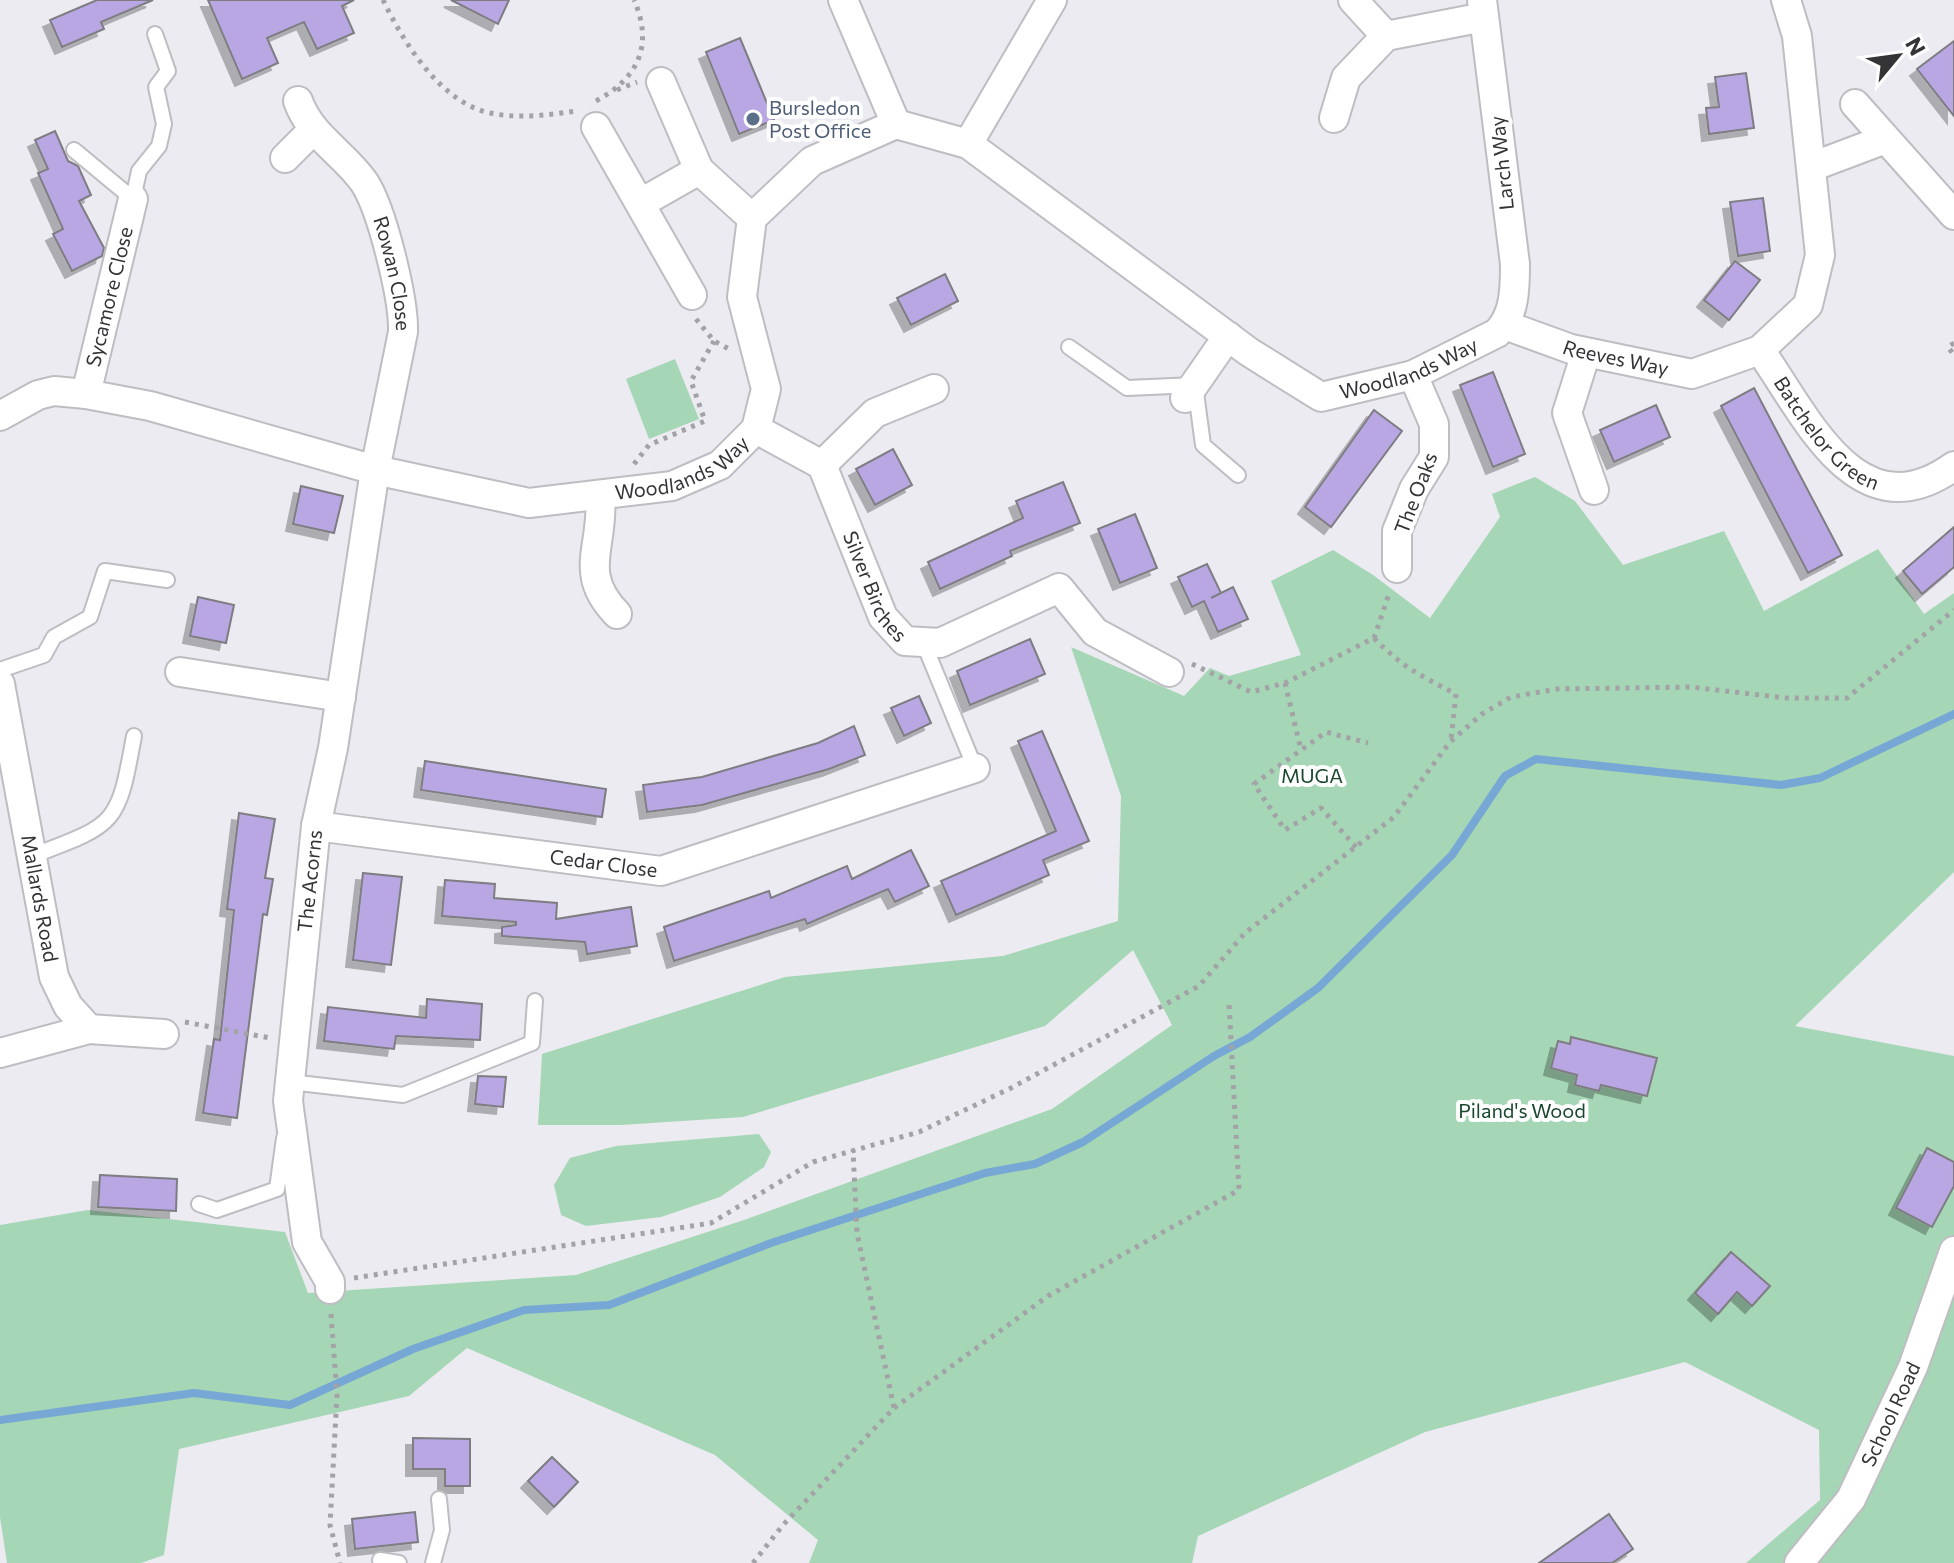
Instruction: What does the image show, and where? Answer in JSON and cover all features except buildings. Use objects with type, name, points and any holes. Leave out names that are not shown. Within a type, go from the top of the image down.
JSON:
[{"type":"street","points":[[661,82],[699,170],[752,218],[812,161],[896,124],[843,0]]},
{"type":"street","points":[[968,144],[1052,0]]},
{"type":"street","points":[[1353,0],[1386,36]]},
{"type":"street","name":"Reeves Way","points":[[1505,325],[1586,353],[1692,374],[1760,350],[1808,305],[1820,255],[1814,166],[1797,36],[1786,0]]},
{"type":"street","points":[[1334,118],[1346,78],[1386,36],[1483,8]]},
{"type":"street","name":"Larch Way","points":[[1483,8],[1515,264],[1515,296],[1505,325]]},
{"type":"street","name":"Rowan Close","points":[[298,101],[312,131],[366,185],[401,289],[403,332],[375,470]]},
{"type":"street","points":[[1855,104],[1883,140],[1954,215]]},
{"type":"street","points":[[590,113],[692,295]]},
{"type":"street","name":"Woodlands Way","points":[[896,124],[968,144],[1228,336],[1321,397],[1413,375],[1497,333],[1505,325]]},
{"type":"street","points":[[285,158],[312,131]]},
{"type":"street","points":[[1814,166],[1883,140]]},
{"type":"street","points":[[641,203],[699,170]]},
{"type":"street","name":"Sycamore Close","points":[[86,394],[133,199]]},
{"type":"street","name":"Woodlands Way","points":[[0,416],[38,395],[54,391],[86,394],[150,406],[375,470],[529,503],[672,486],[720,465],[756,429],[766,389],[742,297],[752,218]]},
{"type":"street","points":[[1190,391],[1228,336]]},
{"type":"street","name":"Batchelor Green","points":[[1760,350],[1815,430],[1843,465],[1861,479],[1884,487],[1906,489],[1936,479],[1954,466]]},
{"type":"street","points":[[1586,353],[1567,413],[1594,490]]},
{"type":"street","name":"The Oaks","points":[[1397,568],[1397,531],[1414,489],[1434,457],[1434,424],[1413,375]]},
{"type":"street","points":[[756,429],[822,465],[875,413],[934,389]]},
{"type":"street","name":"Silver Birches","points":[[822,465],[883,617],[892,632],[905,641],[924,644],[966,633],[1059,588],[1095,632],[1169,672]]},
{"type":"street","name":"The Acorns","points":[[330,1286],[307,1242],[289,1092],[316,826],[341,697],[375,470]]},
{"type":"street","points":[[608,494],[592,559],[594,582],[600,597],[617,614]]},
{"type":"street","points":[[180,672],[341,697]]},
{"type":"street","name":"Mallards Road","points":[[0,684],[54,977],[68,1006],[89,1029]]},
{"type":"street","name":"Cedar Close","points":[[316,826],[661,871],[975,768]]},
{"type":"street","points":[[0,1053],[89,1029],[164,1034]]},
{"type":"street","name":"School Road","points":[[1799,1563],[1851,1499],[1913,1367],[1954,1251]]},
{"type":"lane","points":[[74,150],[133,199],[139,171],[159,146],[164,124],[156,87],[168,71],[155,34]]},
{"type":"lane","points":[[1069,347],[1127,388],[1190,391],[1203,445],[1238,475]]},
{"type":"lane","points":[[0,670],[44,655],[54,637],[90,617],[105,571],[167,580]]},
{"type":"lane","points":[[924,644],[975,768]]},
{"type":"lane","points":[[32,856],[82,837],[111,818],[122,800],[134,736]]},
{"type":"lane","points":[[199,1204],[217,1210],[277,1189],[289,1092],[403,1095],[532,1043],[535,1001]]},
{"type":"lane","points":[[433,1563],[442,1530],[439,1499]]},
{"type":"lane","points":[[380,1560],[399,1563]]},
{"type":"path","points":[[383,0],[420,62],[454,95],[489,113],[547,116],[590,113],[632,74],[643,45],[643,20],[634,0]]},
{"type":"path","points":[[692,295],[693,314],[701,329],[714,341],[737,352],[757,355]]},
{"type":"path","points":[[608,494],[649,445],[705,421],[691,381],[714,341]]},
{"type":"path","points":[[1954,343],[1948,347],[1954,355]]},
{"type":"path","points":[[1169,672],[1182,660],[1251,692],[1285,683],[1374,638],[1397,568]]},
{"type":"path","points":[[340,1563],[330,1525],[337,1395],[330,1286],[711,1223],[813,1162],[919,1132],[1011,1088],[1199,986],[1245,933],[1394,817],[1450,742],[1482,714],[1511,697],[1557,689],[1691,687],[1786,698],[1847,698],[1954,610]]},
{"type":"path","points":[[1374,638],[1397,663],[1428,683],[1456,694],[1450,742]]},
{"type":"path","points":[[1285,683],[1301,750]]},
{"type":"path","points":[[1356,847],[1321,808],[1285,830],[1254,784],[1326,732],[1368,743]]},
{"type":"path","points":[[753,1563],[783,1525],[894,1408],[1048,1296],[1239,1190],[1229,1003]]},
{"type":"path","points":[[164,1034],[181,1022],[294,1043]]},
{"type":"path","points":[[853,1150],[857,1233],[894,1408]]},
{"type":"green space","points":[[675,359],[699,419],[649,439],[626,379]]},
{"type":"green space","name":"Piland's Wood","points":[[1535,477],[1575,501],[1623,565],[1724,531],[1764,611],[1878,549],[1924,614],[1954,593],[1954,872],[1795,1026],[1954,1056],[1954,1563],[1746,1563],[1820,1500],[1819,1430],[1685,1362],[1425,1432],[1198,1536],[1192,1563],[809,1563],[818,1540],[715,1455],[467,1348],[409,1396],[179,1449],[164,1555],[141,1563],[7,1563],[0,1517],[0,1225],[88,1210],[285,1232],[308,1293],[576,1275],[744,1220],[1052,1109],[1172,1025],[1133,950],[1045,1026],[743,1117],[621,1125],[538,1125],[542,1054],[785,977],[1003,956],[1118,921],[1121,796],[1071,647],[1184,696],[1210,668],[1229,676],[1301,655],[1271,581],[1333,550],[1373,575],[1430,618],[1500,517],[1492,494]]},
{"type":"green space","points":[[759,1134],[771,1152],[764,1167],[720,1197],[661,1217],[586,1226],[561,1215],[554,1185],[570,1158],[616,1146]]},
{"type":"waterway","points":[[0,1420],[194,1393],[290,1405],[413,1349],[524,1310],[609,1305],[771,1243],[985,1173],[1035,1164],[1083,1142],[1214,1056],[1250,1037],[1318,988],[1452,855],[1505,776],[1536,759],[1781,785],[1820,778],[1954,714]]},
{"type":"place","name":"Bursledon Post Office","points":[[753,119]]},
{"type":"park label","name":"MUGA","points":[[1312,776]]}]
